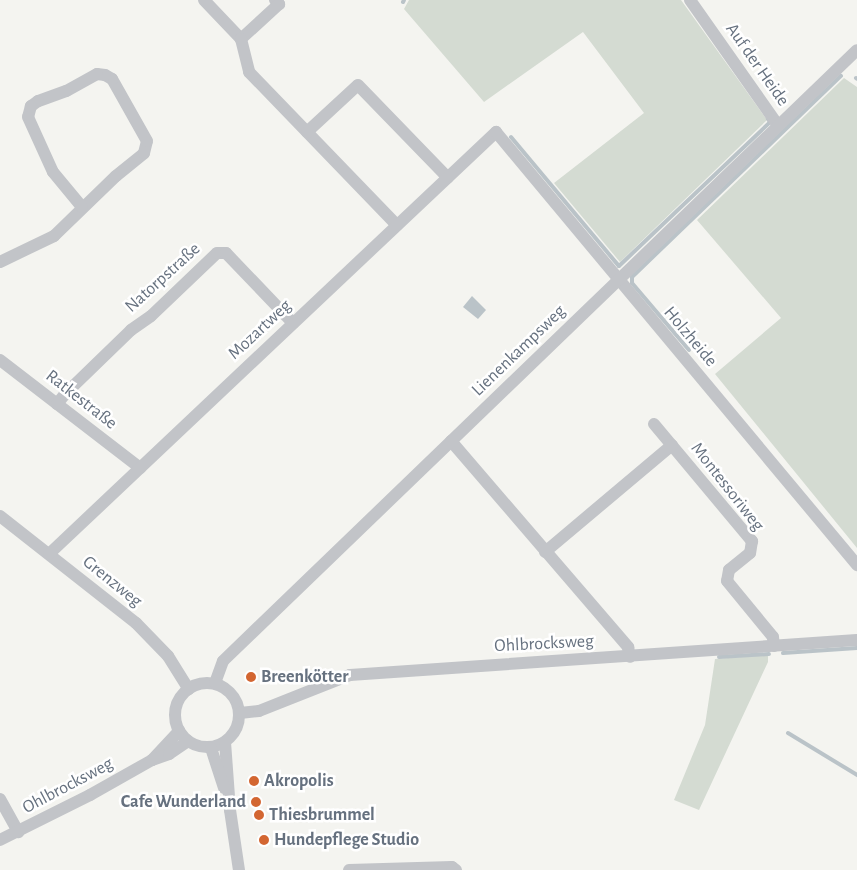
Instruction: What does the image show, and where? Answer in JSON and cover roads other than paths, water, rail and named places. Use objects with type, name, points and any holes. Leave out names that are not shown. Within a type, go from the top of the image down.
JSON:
[{"type":"street","points":[[204,0],[242,40],[249,72],[397,225]]},
{"type":"street","points":[[242,40],[279,4],[275,0]]},
{"type":"street","name":"Auf der Heide","points":[[690,0],[778,125]]},
{"type":"street","name":"Lienenkampsweg","points":[[215,683],[224,662],[857,50]]},
{"type":"street","points":[[0,262],[54,236],[82,208],[144,153],[147,141],[112,79],[105,75],[97,74],[66,91],[38,101],[31,106],[28,117],[53,172],[82,208]]},
{"type":"street","points":[[307,132],[358,86],[448,178]]},
{"type":"street","name":"Holzheide","points":[[496,132],[857,565]]},
{"type":"street","name":"Mozartweg","points":[[49,554],[496,132]]},
{"type":"street","name":"Natorpstraße","points":[[57,404],[131,330],[151,316],[216,253],[226,253],[293,323]]},
{"type":"street","name":"Ratkestraße","points":[[0,360],[140,468]]},
{"type":"street","name":"Montessoriweg","points":[[654,424],[752,541],[750,553],[729,570],[727,581],[773,637],[774,646]]},
{"type":"street","points":[[451,441],[628,647],[630,657]]},
{"type":"street","name":"Montessoriweg","points":[[545,552],[672,445]]},
{"type":"street","name":"Grenzweg","points":[[0,516],[136,623],[168,656],[189,689]]},
{"type":"street","name":"Ohlbrocksweg","points":[[240,713],[259,711],[350,675],[857,640]]},
{"type":"street","points":[[215,683],[224,687],[232,694],[240,713],[236,730],[225,742],[211,748],[196,746],[188,741],[179,731],[176,722],[177,703],[196,684],[215,683]]},
{"type":"street","name":"Ohlbrocksweg","points":[[152,760],[179,731]]},
{"type":"street","name":"Ohlbrocksweg","points":[[0,840],[152,760],[169,754],[188,741]]},
{"type":"street","points":[[225,742],[230,810],[239,870]]},
{"type":"street","points":[[211,748],[230,810]]},
{"type":"street","points":[[0,799],[18,832]]},
{"type":"street","points":[[349,870],[452,867],[456,870]]},
{"type":"waterway","points":[[689,350],[632,283],[632,277],[841,76]]},
{"type":"waterway","points":[[511,137],[619,266],[770,122],[768,119]]},
{"type":"waterway","points":[[783,653],[857,648]]},
{"type":"waterway","points":[[719,657],[769,654]]},
{"type":"waterway","points":[[788,733],[857,775]]},
{"type":"place","name":"Breenkötter","points":[[251,677]]},
{"type":"place","name":"Akropolis","points":[[254,781]]},
{"type":"place","name":"Cafe Wunderland","points":[[256,802]]},
{"type":"place","name":"Thiesbrummel","points":[[259,815]]},
{"type":"place","name":"Hundepflege Studio","points":[[264,840]]}]
